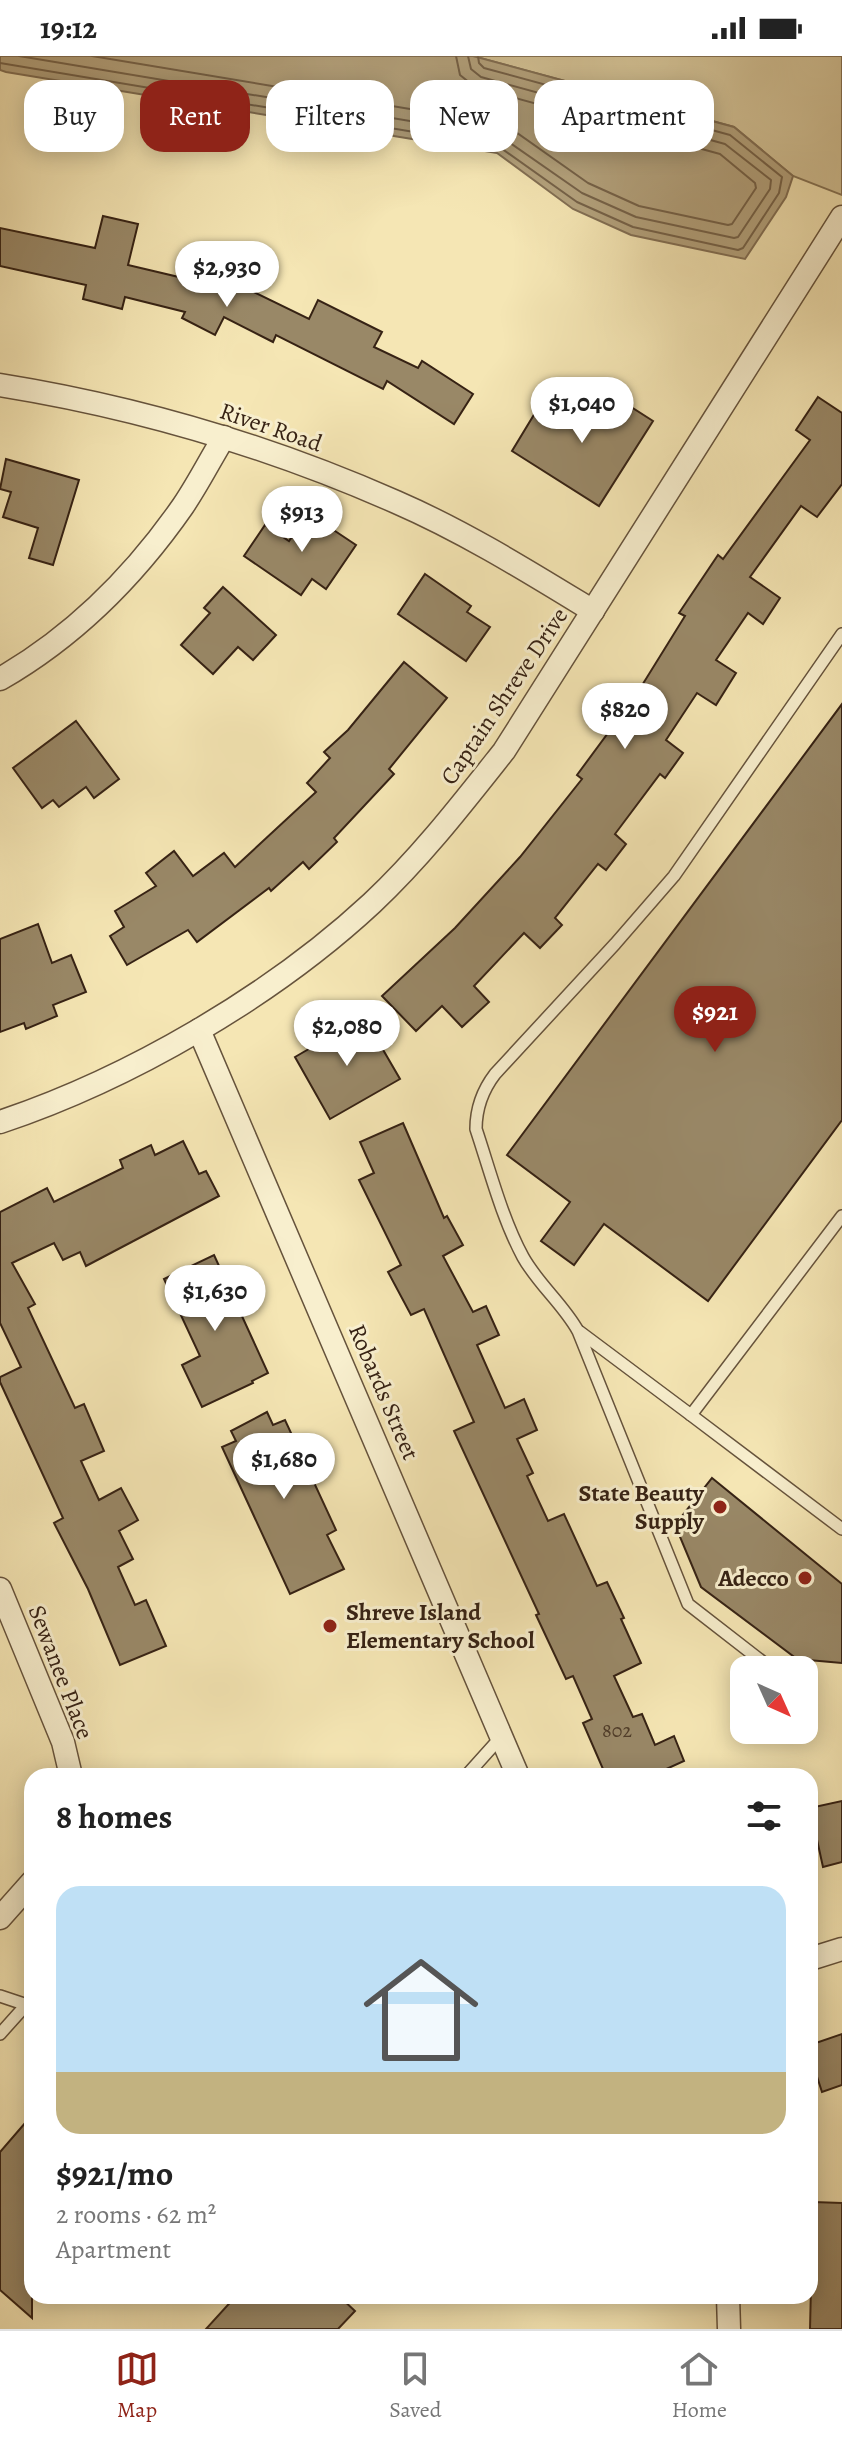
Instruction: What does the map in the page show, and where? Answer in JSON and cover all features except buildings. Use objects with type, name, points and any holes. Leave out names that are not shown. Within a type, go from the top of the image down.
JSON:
[{"type":"street","name":"Captain Shreve Drive","points":[[0,1122],[93,1084],[199,1030],[295,968],[372,903],[441,830],[504,751],[842,217]]},
{"type":"street","name":"River Road","points":[[0,385],[118,407],[291,459],[398,503],[501,555],[593,611]]},
{"type":"street","points":[[0,679],[70,631],[137,565],[185,504],[224,437]]},
{"type":"street","name":"Robards Street","points":[[199,1030],[515,1768]]},
{"type":"street","name":"Sewanee Place","points":[[0,1589],[63,1742],[69,1768]]},
{"type":"street","points":[[0,1918],[24,1891]]},
{"type":"street","points":[[818,1956],[842,1949]]},
{"type":"street","points":[[728,2304],[729,2329]]},
{"type":"lane","points":[[755,1656],[688,1604],[578,1331],[531,1270],[517,1246],[476,1129],[480,1100],[495,1074],[674,876],[842,634]]},
{"type":"lane","points":[[691,1415],[842,1216]]},
{"type":"lane","points":[[578,1331],[842,1529]]},
{"type":"lane","points":[[473,1768],[501,1737]]},
{"type":"lane","points":[[0,1996],[24,2004]]},
{"type":"lane","points":[[0,2034],[24,2011]]},
{"type":"shaded area","points":[[473,56],[842,56],[842,195],[793,176],[734,127],[714,122],[714,80],[561,80]]},
{"type":"water","points":[[0,56],[473,56],[561,80],[534,80],[534,152],[714,152],[714,122],[734,127],[793,176],[786,197],[745,259],[631,235],[573,209],[497,153],[491,152],[518,152],[518,80],[410,80],[410,139],[394,136],[394,80],[266,80],[266,115],[250,112],[250,80],[140,80],[140,94],[124,91],[124,80],[54,80],[0,70]]},
{"type":"place","name":"State Beauty Supply","points":[[720,1507]]},
{"type":"place","name":"Adecco","points":[[805,1578]]},
{"type":"place","name":"Shreve Island Elementary School","points":[[330,1626]]}]
